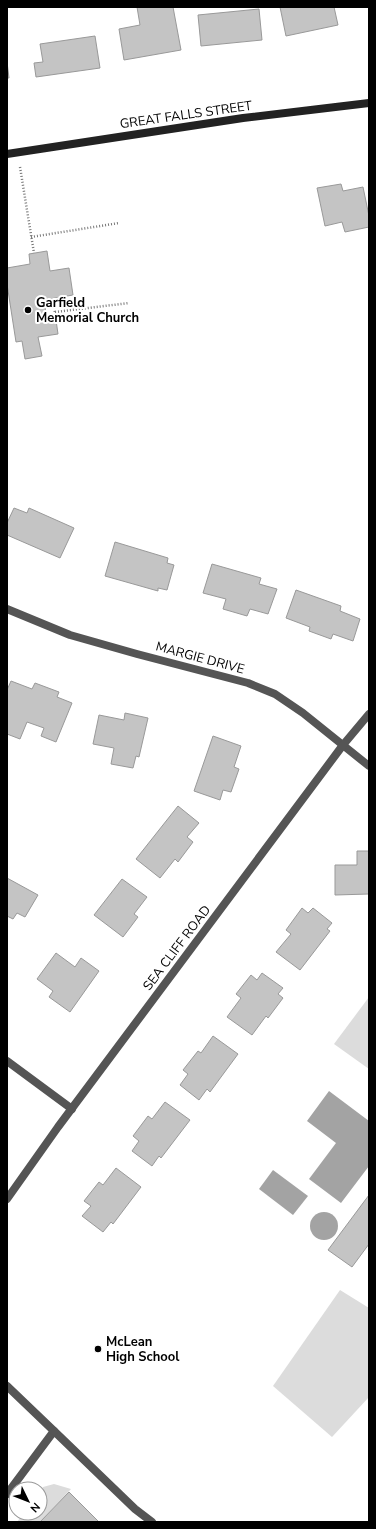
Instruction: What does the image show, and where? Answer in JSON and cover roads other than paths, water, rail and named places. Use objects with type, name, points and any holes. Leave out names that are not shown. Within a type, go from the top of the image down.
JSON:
[{"type":"main road","name":"GREAT FALLS STREET","points":[[7,154],[243,118],[369,103]]},
{"type":"street","name":"MARGIE DRIVE","points":[[7,608],[70,635],[248,683],[275,694],[298,709],[369,766]]},
{"type":"street","name":"SEA CLIFF ROAD","points":[[7,1199],[343,745],[369,714]]},
{"type":"street","points":[[7,1061],[72,1110]]},
{"type":"street","points":[[7,1386],[135,1509],[152,1522]]},
{"type":"street","points":[[7,1494],[54,1431]]},
{"type":"place","name":"Garfield Memorial Church","points":[[28,310]]},
{"type":"place","name":"McLean High School","points":[[98,1349]]}]
